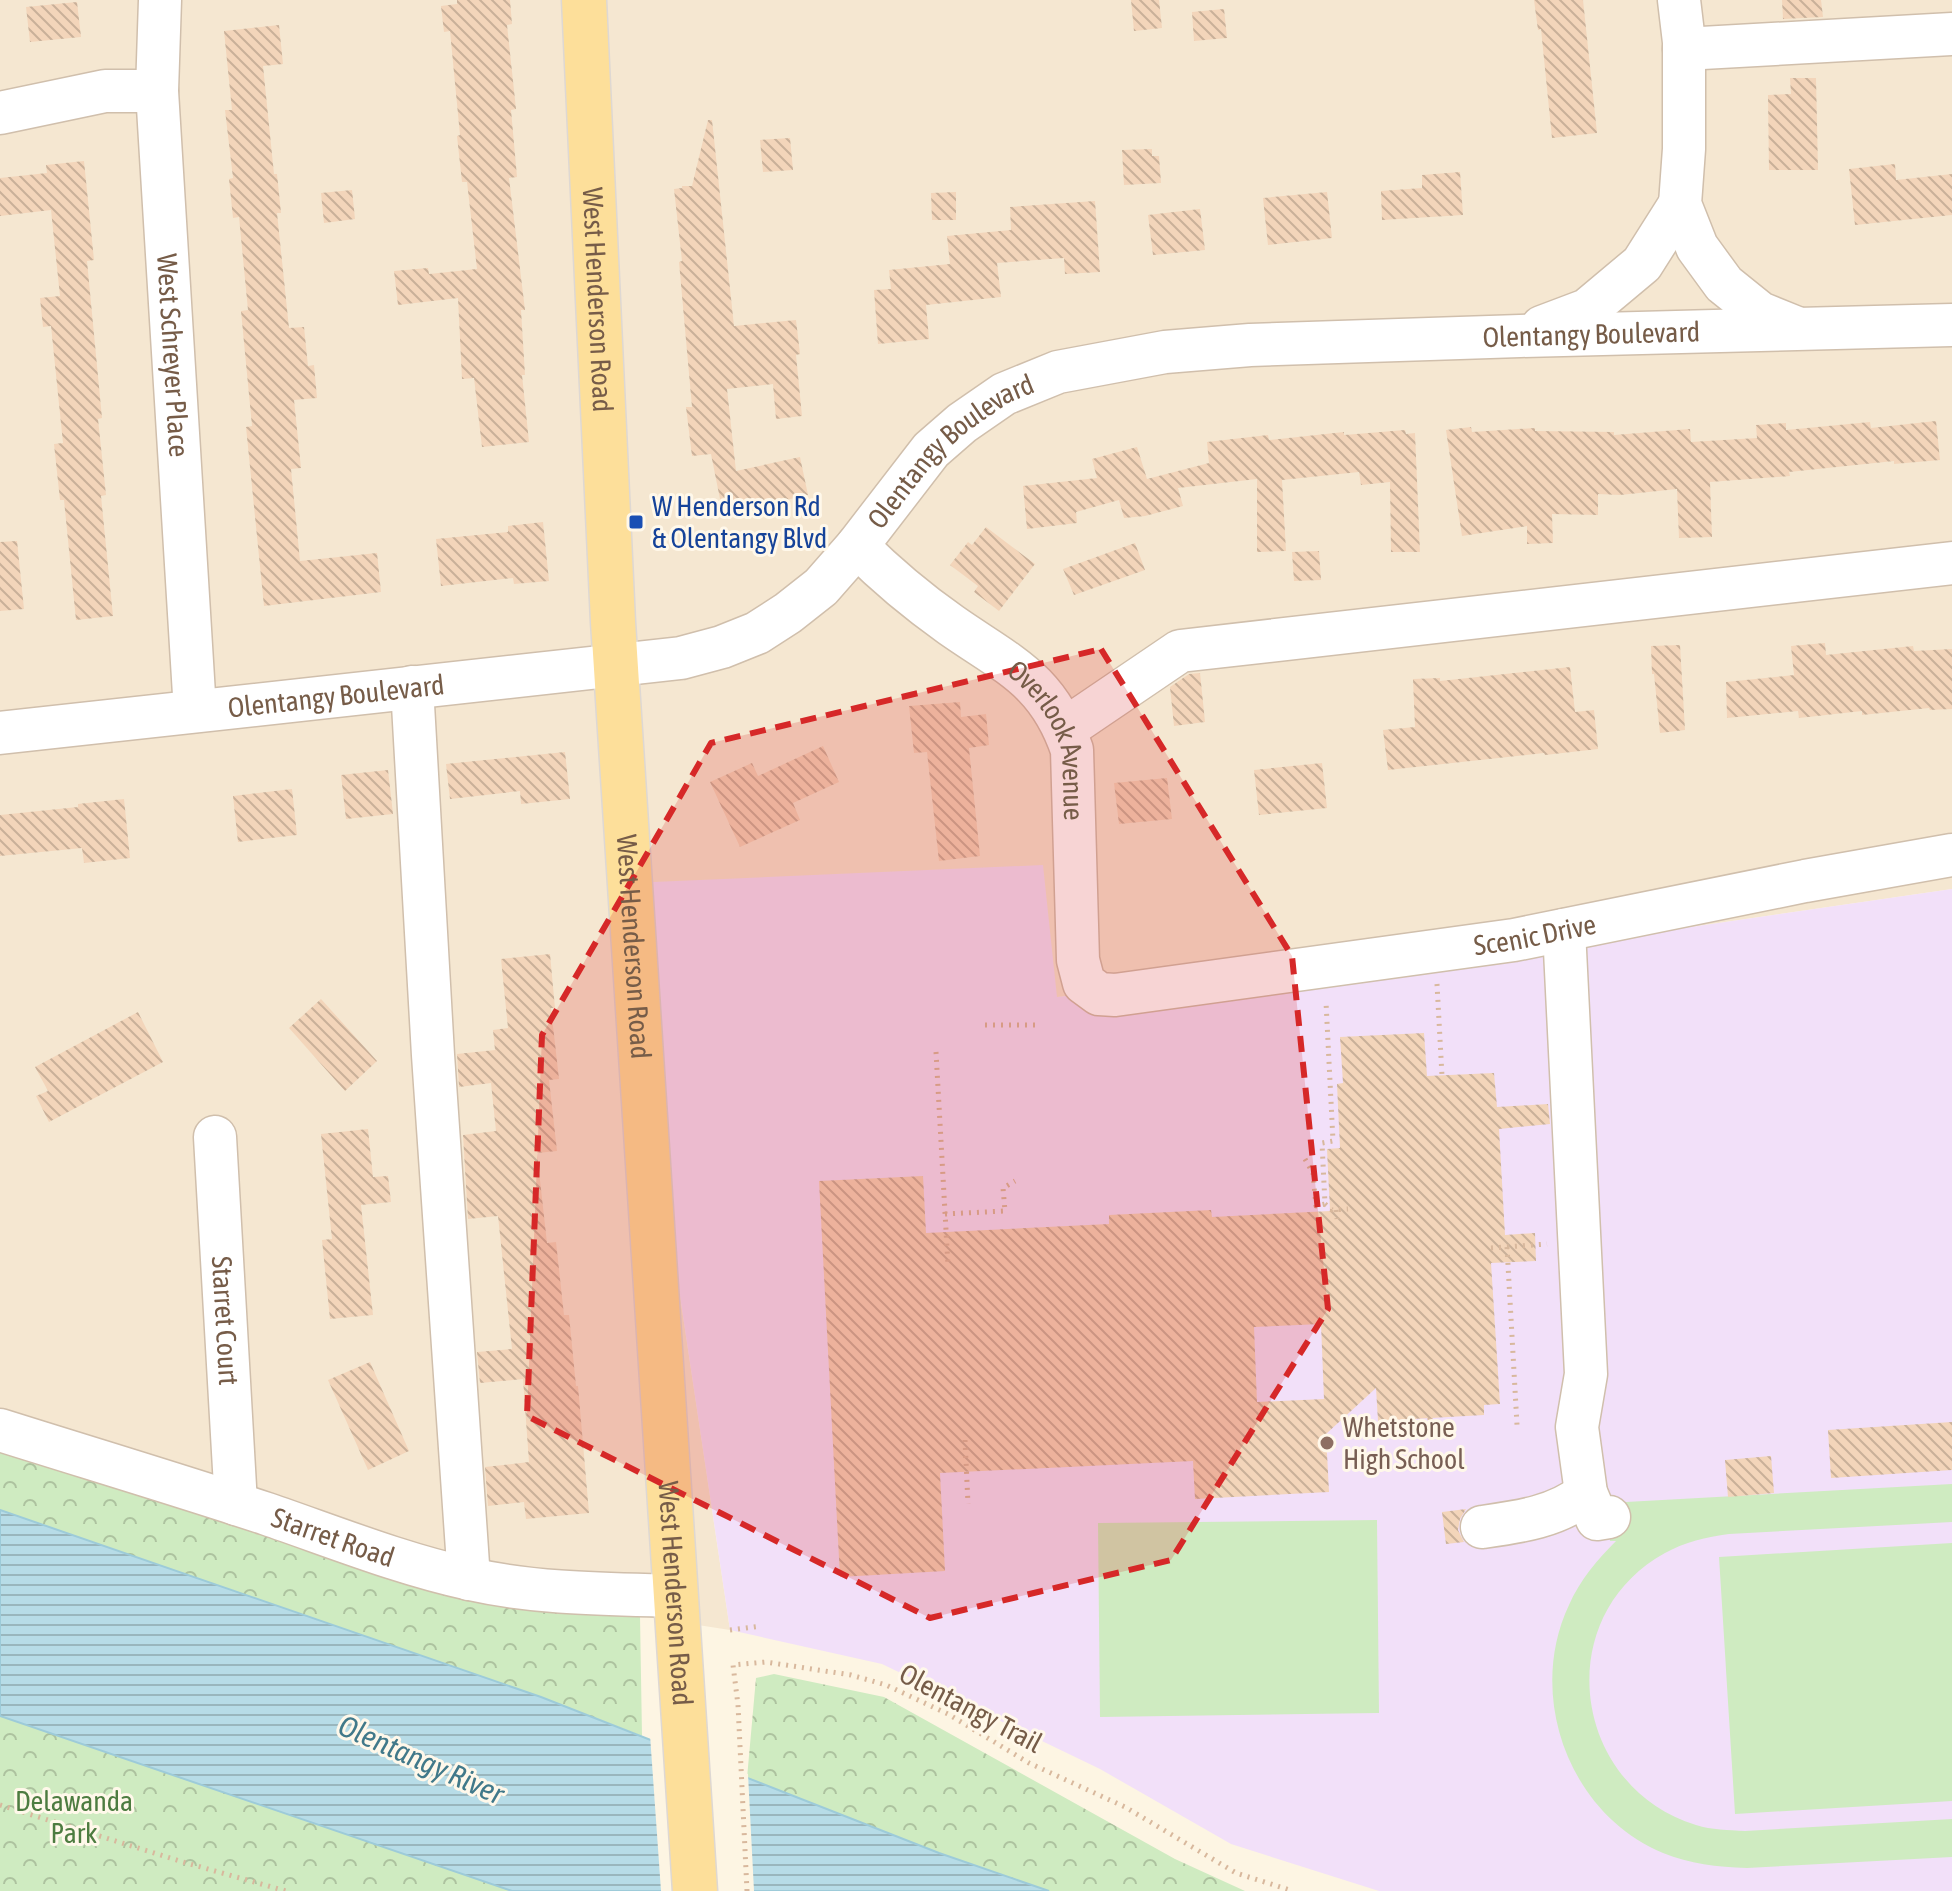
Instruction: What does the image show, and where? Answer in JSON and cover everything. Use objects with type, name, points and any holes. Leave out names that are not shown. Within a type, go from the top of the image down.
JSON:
[{"type":"main road","name":"West Henderson Road","points":[[584,0],[613,622],[695,1891]]},
{"type":"street","name":"West Schreyer Place","points":[[160,0],[157,91],[195,711]]},
{"type":"street","points":[[1679,0],[1684,49],[1684,149],[1680,204],[1697,247],[1724,284],[1760,313],[1802,330]]},
{"type":"street","points":[[1684,49],[1952,34]]},
{"type":"street","points":[[0,113],[105,91],[157,91]]},
{"type":"street","points":[[1520,336],[1587,310],[1598,301],[1642,264],[1680,204]]},
{"type":"street","name":"Olentangy Boulevard","points":[[0,733],[681,658],[722,647],[757,633],[821,587],[857,546],[931,450],[962,423],[1004,394],[1058,372],[1165,352],[1222,347],[1952,325]]},
{"type":"street","name":"Overlook Avenue","points":[[857,546],[890,579],[1022,673],[1053,707],[1072,750],[1078,960],[1084,983],[1099,994],[1115,995]]},
{"type":"street","points":[[1065,729],[1180,651],[1952,563]]},
{"type":"street","points":[[412,687],[432,1040],[469,1579]]},
{"type":"street","name":"Scenic Drive","points":[[1115,995],[1514,940],[1805,881],[1952,855]]},
{"type":"street","points":[[1482,1527],[1517,1522],[1573,1504],[1598,1505],[1577,1427],[1586,1374],[1564,930]]},
{"type":"street","name":"Starret Court","points":[[215,1137],[236,1504]]},
{"type":"street","name":"Starret Road","points":[[0,1430],[469,1579],[522,1588],[676,1596]]},
{"type":"path","points":[[1437,979],[1442,1076]]},
{"type":"path","points":[[1326,997],[1333,1141],[1322,1143],[1325,1204],[1332,1210],[1348,1209]]},
{"type":"path","points":[[985,1025],[1035,1025]]},
{"type":"path","points":[[936,1052],[948,1266]]},
{"type":"path","points":[[1305,1159],[1313,1173],[1316,1206],[1325,1204]]},
{"type":"path","points":[[945,1214],[1005,1211],[1003,1188],[1015,1181]]},
{"type":"path","points":[[1336,1210],[1337,1219]]},
{"type":"path","points":[[1491,1248],[1580,1242]]},
{"type":"path","points":[[1507,1247],[1517,1425]]},
{"type":"path","points":[[1430,1418],[1430,1431]]},
{"type":"path","points":[[965,1440],[968,1504]]},
{"type":"path","points":[[730,1630],[761,1626]]},
{"type":"path","name":"Olentangy Trail","points":[[747,1891],[738,1705],[733,1665],[766,1662],[851,1675],[886,1685],[948,1714],[1029,1763],[1125,1807],[1236,1873],[1293,1891]]},
{"type":"path","points":[[0,1805],[286,1891]]},
{"type":"highlighted area","points":[[1101,649],[1292,956],[1328,1309],[1171,1560],[930,1618],[527,1416],[542,1035],[711,743]]},
{"type":"shaded area","points":[[0,0],[1952,0],[1952,889],[1567,945],[1057,997],[674,1256],[730,1630],[640,1616],[0,1427]]},
{"type":"shaded area","name":"Whetstone High School","points":[[1043,865],[1057,997],[1567,945],[1952,889],[1952,1891],[1379,1891],[1231,1844],[1100,1769],[882,1664],[730,1630],[674,1256],[653,882]]},
{"type":"green space","points":[[0,1427],[640,1616],[642,1736],[541,1697],[0,1510]]},
{"type":"green space","points":[[1952,1484],[1952,1522],[1729,1534],[1696,1540],[1665,1553],[1628,1582],[1603,1617],[1591,1657],[1590,1699],[1601,1739],[1623,1775],[1654,1805],[1696,1825],[1745,1831],[1952,1819],[1952,1857],[1747,1868],[1714,1866],[1663,1853],[1630,1835],[1603,1811],[1581,1781],[1565,1748],[1555,1713],[1552,1677],[1557,1640],[1569,1605],[1578,1587],[1616,1541],[1610,1541],[1608,1503]]},
{"type":"green space","points":[[1377,1520],[1379,1713],[1100,1717],[1098,1523]]},
{"type":"green space","points":[[1952,1543],[1952,1801],[1735,1814],[1719,1557]]},
{"type":"green space","points":[[774,1674],[884,1697],[1175,1859],[1245,1891],[1049,1891],[939,1853],[747,1778],[756,1678]]},
{"type":"green space","name":"Delawanda Park","points":[[0,1716],[512,1891],[0,1891]]},
{"type":"water","name":"Olentangy River","points":[[0,1510],[541,1697],[939,1853],[1049,1891],[512,1891],[0,1716]]},
{"type":"pier","points":[[650,1735],[748,1774],[754,1891],[661,1891]]},
{"type":"building","points":[[457,0],[510,0],[512,24],[507,25],[516,109],[511,110],[517,177],[509,178],[525,310],[521,310],[525,375],[522,375],[529,442],[482,447],[474,378],[462,379],[458,298],[398,305],[394,271],[428,268],[429,274],[477,269],[467,182],[462,182],[450,31],[444,32],[441,6],[457,4]]},
{"type":"building","points":[[1131,0],[1159,0],[1162,28],[1134,31]]},
{"type":"building","points":[[1534,0],[1583,0],[1597,133],[1552,138],[1541,29],[1538,30]]},
{"type":"building","points":[[1782,0],[1821,0],[1823,17],[1783,19]]},
{"type":"building","points":[[77,2],[81,37],[30,42],[26,7]]},
{"type":"building","points":[[1224,9],[1227,38],[1194,41],[1192,12]]},
{"type":"building","points":[[279,25],[283,64],[263,66],[281,213],[277,213],[289,328],[304,327],[308,366],[314,365],[317,398],[294,400],[301,468],[291,469],[300,561],[377,553],[381,592],[264,606],[246,427],[252,426],[241,311],[248,310],[239,217],[233,218],[229,179],[233,178],[225,110],[232,110],[224,31]]},
{"type":"building","points":[[1790,78],[1816,78],[1818,170],[1769,170],[1768,95],[1791,94]]},
{"type":"building","points":[[708,120],[712,120],[734,326],[796,320],[800,354],[796,355],[802,416],[776,419],[773,384],[727,389],[736,471],[800,457],[808,495],[723,514],[711,454],[692,456],[686,407],[692,407],[674,189],[692,186]]},
{"type":"building","points":[[790,138],[793,170],[763,172],[760,140]]},
{"type":"building","points":[[1152,149],[1152,156],[1159,156],[1161,183],[1124,185],[1122,150]]},
{"type":"building","points":[[84,161],[94,260],[87,261],[106,495],[101,496],[113,616],[76,620],[64,500],[60,500],[54,444],[63,443],[51,326],[43,327],[40,298],[60,296],[51,210],[0,216],[0,178],[47,173],[46,165]]},
{"type":"building","points":[[1895,164],[1896,180],[1952,174],[1952,215],[1855,225],[1849,169]]},
{"type":"building","points":[[1460,172],[1463,215],[1382,220],[1381,191],[1422,188],[1422,175]]},
{"type":"building","points":[[352,190],[355,219],[324,223],[321,193]]},
{"type":"building","points":[[956,192],[956,220],[932,220],[931,193]]},
{"type":"building","points":[[1327,192],[1332,238],[1268,245],[1263,198]]},
{"type":"building","points":[[1095,201],[1100,272],[1065,274],[1064,258],[997,263],[1001,297],[926,305],[929,339],[878,344],[874,290],[891,289],[889,270],[950,264],[947,236],[1011,230],[1010,207]]},
{"type":"building","points":[[1200,209],[1205,250],[1153,255],[1148,215]]},
{"type":"building","points":[[1936,421],[1940,460],[1894,464],[1894,461],[1789,472],[1790,476],[1710,482],[1712,537],[1679,538],[1677,489],[1598,494],[1598,515],[1552,514],[1553,543],[1527,544],[1527,526],[1462,536],[1446,430],[1471,427],[1472,432],[1535,428],[1535,431],[1614,432],[1614,435],[1690,429],[1691,442],[1757,438],[1756,425],[1786,423],[1786,430],[1870,422],[1871,428]]},
{"type":"building","points":[[1405,430],[1406,434],[1415,433],[1420,552],[1391,552],[1390,482],[1361,485],[1359,472],[1282,480],[1286,551],[1257,552],[1257,479],[1178,488],[1183,506],[1145,516],[1124,518],[1119,500],[1076,512],[1077,523],[1027,529],[1023,486],[1097,478],[1092,459],[1137,447],[1147,479],[1209,463],[1207,442],[1268,435],[1269,440],[1344,432],[1344,435]]},
{"type":"building","points":[[543,522],[549,581],[514,584],[513,578],[441,586],[436,539],[508,532],[508,526]]},
{"type":"building","points":[[986,527],[1035,564],[999,611],[974,592],[978,586],[950,565],[968,542],[972,545]]},
{"type":"building","points":[[17,541],[24,609],[0,611],[0,542]]},
{"type":"building","points":[[1135,543],[1145,570],[1074,595],[1063,569]]},
{"type":"building","points":[[1319,551],[1321,580],[1294,581],[1292,552]]},
{"type":"building","points":[[1825,643],[1826,655],[1913,646],[1914,651],[1952,649],[1952,709],[1929,708],[1862,715],[1862,711],[1799,718],[1798,711],[1727,718],[1726,682],[1794,675],[1791,646]]},
{"type":"building","points":[[1680,645],[1685,730],[1660,733],[1651,646]]},
{"type":"building","points":[[1570,667],[1575,712],[1594,710],[1598,749],[1388,770],[1383,730],[1415,727],[1413,679],[1440,678],[1440,681]]},
{"type":"building","points":[[1200,673],[1205,722],[1174,726],[1170,687],[1189,674]]},
{"type":"building","points":[[960,702],[961,717],[986,714],[989,745],[969,748],[980,856],[939,861],[927,752],[914,753],[909,706]]},
{"type":"building","points":[[823,746],[839,782],[793,803],[800,820],[740,847],[710,782],[752,763],[758,776]]},
{"type":"building","points":[[565,752],[570,799],[521,804],[520,791],[450,799],[446,764]]},
{"type":"building","points":[[1322,763],[1327,808],[1259,815],[1254,770]]},
{"type":"building","points":[[388,770],[393,814],[346,819],[341,775]]},
{"type":"building","points":[[1167,778],[1172,819],[1119,824],[1114,783]]},
{"type":"building","points":[[292,789],[297,835],[238,842],[233,796]]},
{"type":"building","points":[[124,799],[130,858],[84,863],[82,848],[0,856],[0,815]]},
{"type":"building","points":[[550,954],[555,1008],[551,1008],[559,1079],[549,1080],[557,1151],[537,1153],[547,1243],[556,1242],[564,1315],[569,1315],[589,1513],[526,1519],[524,1502],[488,1506],[485,1467],[529,1462],[523,1379],[480,1383],[477,1352],[512,1349],[498,1216],[468,1219],[463,1135],[496,1131],[491,1083],[459,1087],[457,1054],[495,1050],[493,1030],[508,1028],[501,959]]},
{"type":"building","points":[[321,999],[377,1061],[345,1091],[289,1028]]},
{"type":"building","points":[[138,1012],[163,1062],[49,1122],[36,1096],[48,1091],[35,1067]]},
{"type":"building","name":"Whetstone High School","points":[[1424,1033],[1427,1076],[1494,1073],[1497,1107],[1548,1104],[1550,1124],[1499,1129],[1505,1235],[1535,1233],[1536,1261],[1491,1263],[1500,1404],[1484,1405],[1484,1415],[1378,1421],[1376,1388],[1326,1434],[1329,1492],[1195,1499],[1193,1461],[940,1473],[945,1571],[840,1577],[819,1181],[923,1176],[926,1233],[1109,1224],[1109,1215],[1211,1210],[1212,1217],[1330,1211],[1327,1149],[1340,1148],[1337,1084],[1343,1083],[1340,1037]],"holes":[[[1321,1324],[1324,1399],[1257,1402],[1254,1327]]]},
{"type":"building","points":[[368,1129],[373,1177],[388,1176],[391,1202],[361,1205],[373,1315],[330,1319],[322,1240],[332,1239],[321,1134]]},
{"type":"building","points":[[370,1362],[409,1451],[368,1470],[328,1380]]},
{"type":"building","points":[[1952,1422],[1952,1470],[1831,1478],[1828,1430]]},
{"type":"building","points":[[1771,1456],[1774,1493],[1728,1497],[1725,1460]]},
{"type":"building","points":[[1466,1509],[1458,1530],[1464,1542],[1446,1544],[1442,1512]]},
{"type":"place","name":"W Henderson Rd & Olentangy Blvd","points":[[636,522]]},
{"type":"place","name":"Whetstone High School","points":[[1327,1443]]}]
